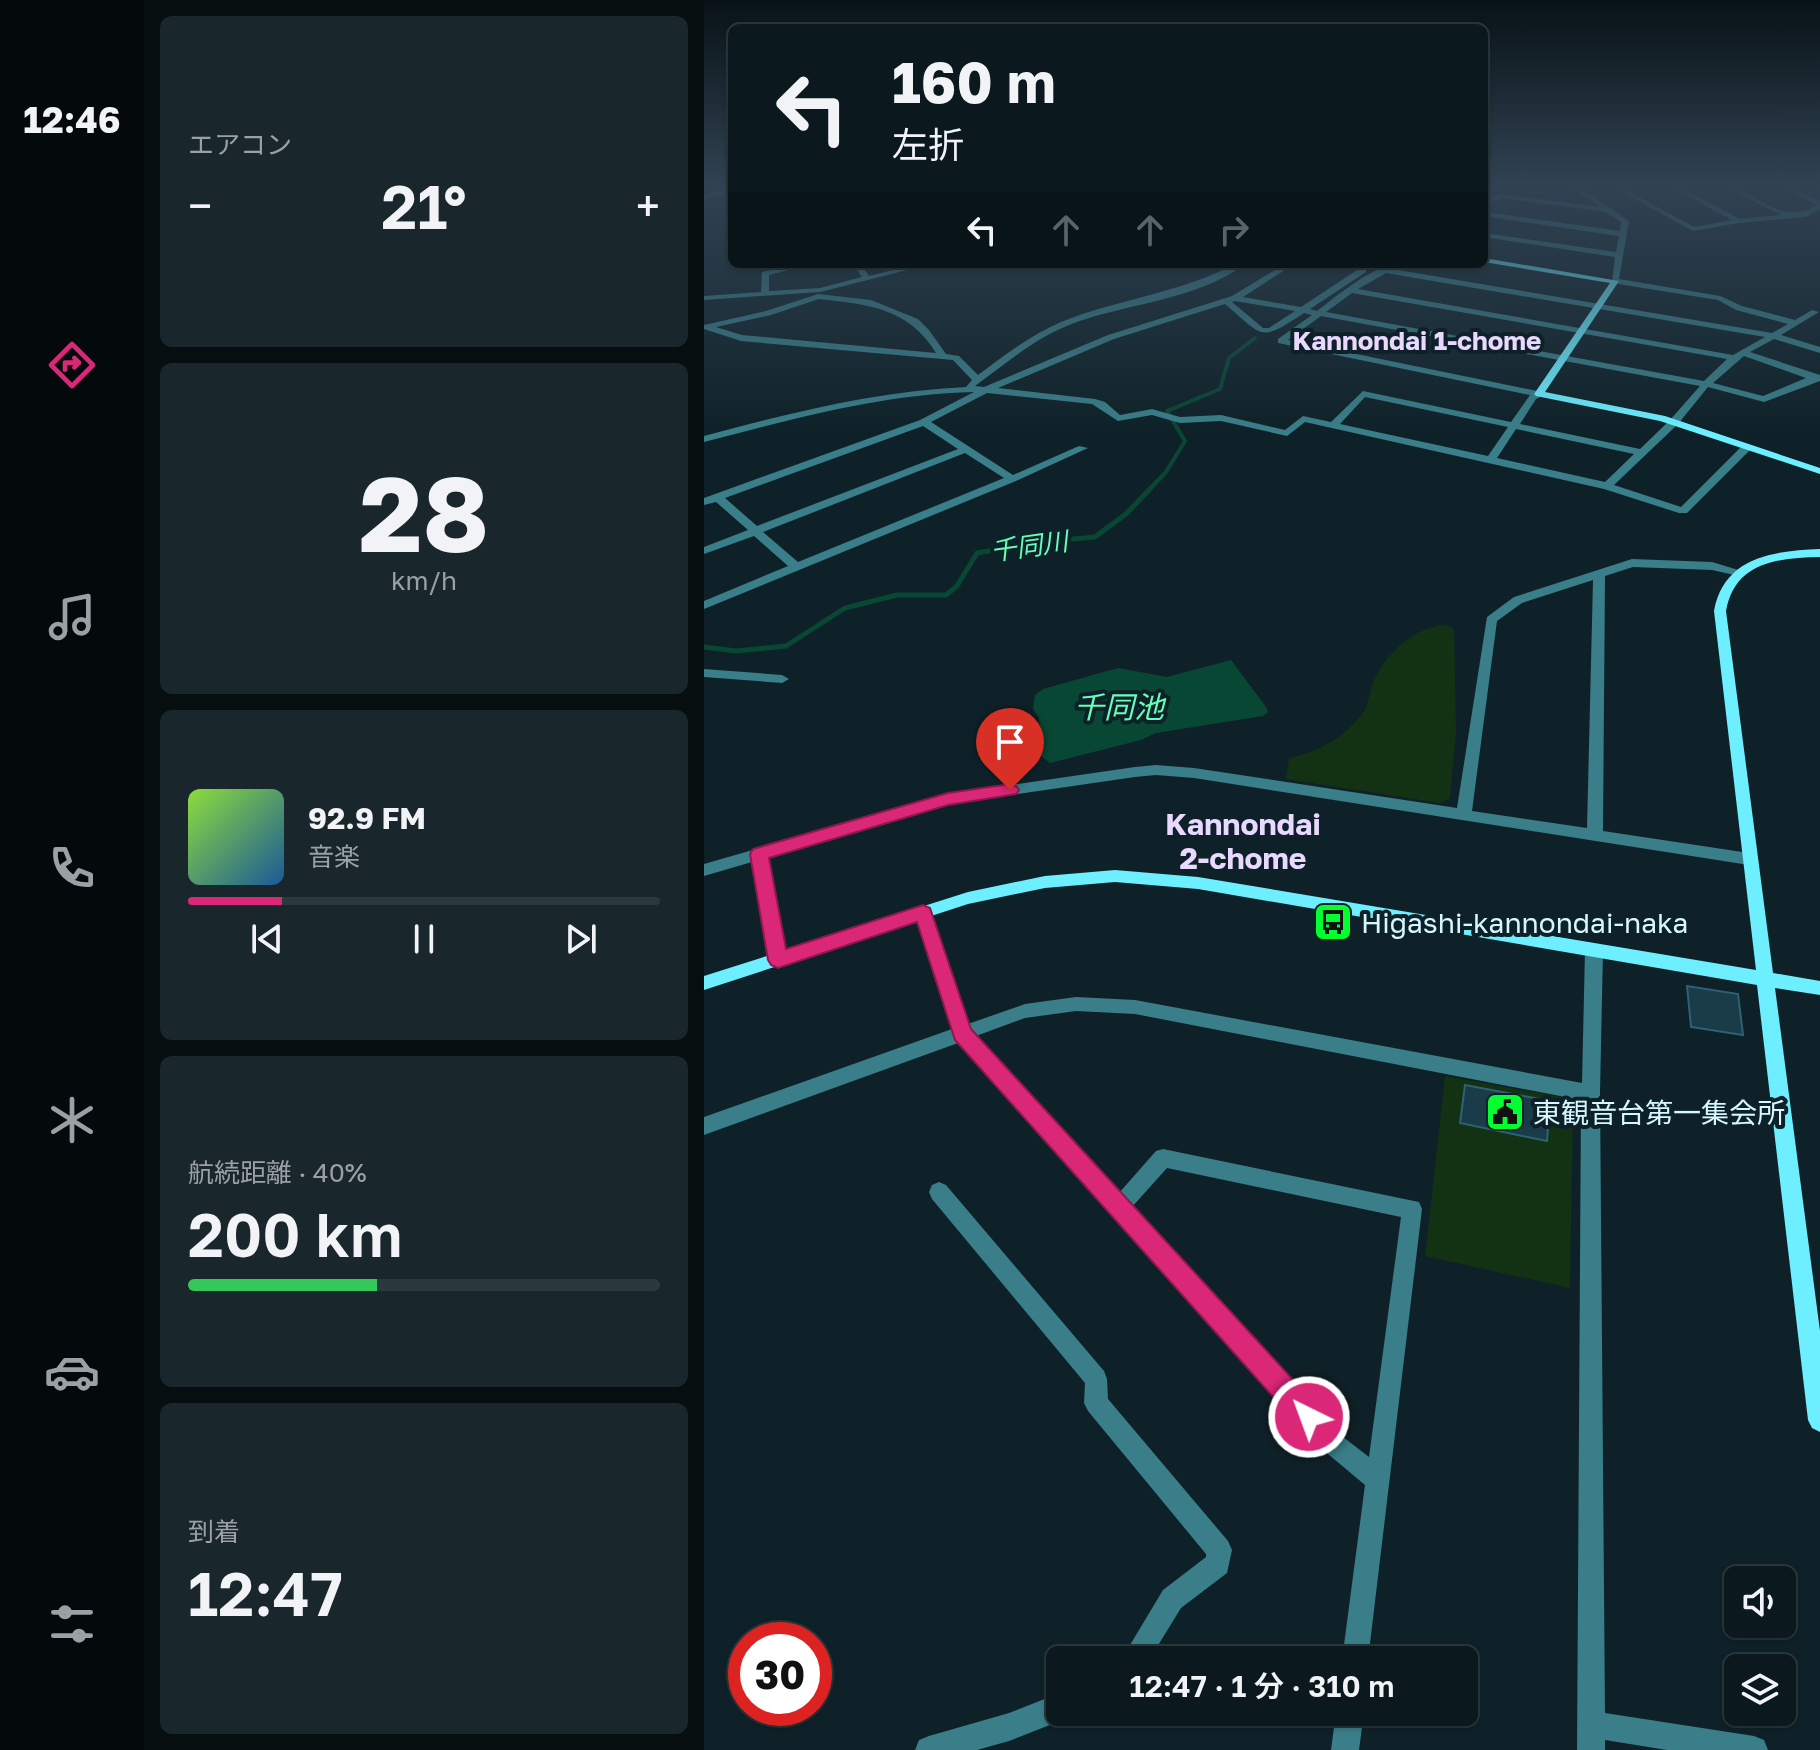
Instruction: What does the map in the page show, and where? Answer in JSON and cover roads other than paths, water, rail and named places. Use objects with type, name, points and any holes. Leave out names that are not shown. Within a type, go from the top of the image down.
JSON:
[{"type":"street","points":[[765,293],[765,274],[788,269]]},
{"type":"street","points":[[860,269],[867,279]]},
{"type":"street","points":[[705,328],[768,313],[819,293],[908,269]]},
{"type":"street","points":[[974,383],[1014,353],[1056,328],[1216,278],[1233,269]]},
{"type":"street","points":[[704,502],[924,422],[991,387],[1111,337],[1230,299],[1282,269]]},
{"type":"street","points":[[1230,299],[1261,330],[1271,331],[1301,310],[1377,269]]},
{"type":"street","points":[[1378,269],[1281,341],[1674,422],[1820,471]]},
{"type":"street","points":[[1389,269],[1774,336],[1820,350]]},
{"type":"street","points":[[1538,269],[1720,298],[1739,308],[1820,323]]},
{"type":"street","points":[[1490,461],[1599,307],[1615,281],[1616,269]]},
{"type":"street","points":[[1351,290],[1581,332],[1738,356],[1819,378]]},
{"type":"street","points":[[704,298],[819,293],[871,302],[880,309],[904,315],[923,328],[943,357]]},
{"type":"street","points":[[1230,299],[1706,384],[1764,399],[1819,378]]},
{"type":"street","points":[[1607,486],[1674,422],[1706,384],[1738,356],[1815,312]]},
{"type":"street","points":[[705,328],[741,338],[956,358],[974,383]]},
{"type":"street","points":[[704,439],[760,422],[847,403],[974,383],[1097,402],[1118,418],[1152,412],[1180,420],[1221,418],[1287,433],[1303,419],[1607,486],[1683,511],[1747,447]]},
{"type":"street","points":[[1333,425],[1363,394],[1643,453]]},
{"type":"street","points":[[924,422],[1012,479]]},
{"type":"street","points":[[704,605],[1083,448]]},
{"type":"street","points":[[704,551],[967,449]]},
{"type":"street","points":[[717,497],[796,567]]},
{"type":"street","points":[[1820,553],[1773,558],[1739,572],[1723,593],[1720,611],[1820,1420]]},
{"type":"street","points":[[1464,815],[1491,620],[1518,600],[1632,563],[1712,566],[1739,572]]},
{"type":"street","points":[[1595,834],[1599,574]]},
{"type":"street","points":[[704,673],[782,679]]},
{"type":"street","points":[[704,870],[948,799],[1156,770],[1194,773],[1749,859]]},
{"type":"street","points":[[759,854],[778,960]]},
{"type":"street","points":[[704,983],[968,898],[1045,882],[1115,876],[1198,883],[1820,988]]},
{"type":"street","points":[[923,913],[962,1034],[1330,1441],[1376,1479]]},
{"type":"street","points":[[1594,950],[1590,1737],[1754,1750]]},
{"type":"street","points":[[704,1126],[1025,1011],[1076,1004],[1106,1003],[1591,1093]]},
{"type":"street","points":[[1119,1207],[1163,1158],[1412,1209],[1357,1646]]},
{"type":"street","points":[[939,1192],[1096,1379],[1096,1403],[1219,1550],[1218,1564],[1172,1599],[1143,1646]]},
{"type":"street","points":[[929,1750],[1009,1727],[1046,1712]]},
{"type":"street","points":[[1345,1750],[1348,1726]]},
{"type":"water","name":"千同池","points":[[1231,660],[1266,707],[1268,712],[1263,716],[1156,733],[1141,740],[1050,763],[1042,757],[1039,718],[1033,709],[1035,695],[1043,689],[1118,668],[1167,677]]},
{"type":"waterway","name":"千同川","points":[[1148,491],[1166,472],[1185,441],[1167,411],[1220,389],[1229,358],[1255,338]]},
{"type":"waterway","name":"千同川","points":[[704,647],[736,651],[786,646],[845,608],[897,595],[946,595],[957,586],[977,553],[1040,542],[1095,537],[1126,514],[1150,489]]},
{"type":"place","name":"Higashi-kannondai-naka","points":[[1333,922]]},
{"type":"place","name":"東観音台第一集会所","points":[[1505,1112]]},
{"type":"district","name":"Kannondai 1-chome","points":[[1417,340]]},
{"type":"district","name":"Kannondai 2-chome","points":[[1243,841]]}]
